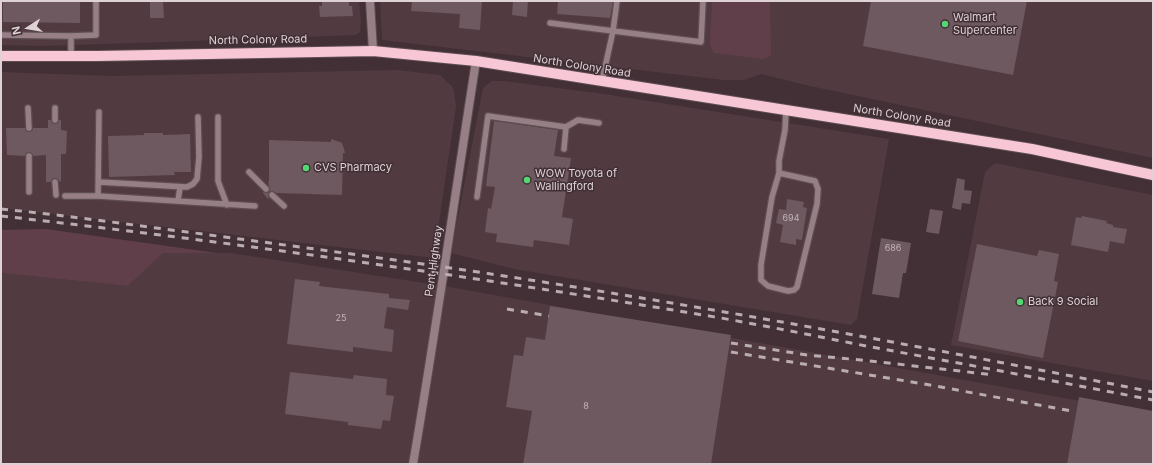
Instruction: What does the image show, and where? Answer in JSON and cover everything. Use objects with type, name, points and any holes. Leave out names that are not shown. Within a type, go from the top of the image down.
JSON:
[{"type":"main road","name":"North Colony Road","points":[[1,56],[98,56],[132,54],[373,51],[476,61],[1032,149],[1153,175]]},
{"type":"street","points":[[370,1],[373,51]]},
{"type":"street","name":"Pent Highway","points":[[413,464],[444,275],[476,61]]},
{"type":"lane","points":[[1,35],[96,35],[96,1]]},
{"type":"lane","points":[[602,81],[617,1]]},
{"type":"lane","points":[[550,23],[702,42],[703,1]]},
{"type":"lane","points":[[71,36],[71,55]]},
{"type":"lane","points":[[28,108],[29,128]]},
{"type":"lane","points":[[55,120],[56,108]]},
{"type":"lane","points":[[779,173],[815,181],[818,189],[817,204],[798,287],[794,290],[788,291],[768,286],[761,280],[764,242],[772,197],[779,173],[779,161],[786,110]]},
{"type":"lane","points":[[98,196],[99,112]]},
{"type":"lane","points":[[218,116],[218,181],[227,205]]},
{"type":"lane","points":[[477,197],[488,116],[566,127],[578,120],[600,123]]},
{"type":"lane","points":[[99,182],[187,187],[193,184],[197,179],[198,117]]},
{"type":"lane","points":[[564,149],[566,127]]},
{"type":"lane","points":[[29,156],[29,192]]},
{"type":"lane","points":[[249,172],[266,189]]},
{"type":"lane","points":[[56,182],[56,195]]},
{"type":"lane","points":[[178,201],[180,186]]},
{"type":"lane","points":[[272,195],[284,206]]},
{"type":"lane","points":[[65,196],[98,196],[255,206]]},
{"type":"shaded area","points":[[1,1],[359,1],[361,20],[360,32],[355,35],[42,46],[1,45]]},
{"type":"shaded area","points":[[380,1],[1153,1],[1153,158],[810,86],[761,74],[744,80],[724,80],[382,40]]},
{"type":"shaded area","points":[[712,1],[770,1],[771,56],[763,59],[714,53],[710,45]]},
{"type":"shaded area","points":[[397,70],[440,75],[452,86],[454,91],[456,106],[434,258],[1,208],[1,72],[112,76]]},
{"type":"shaded area","points":[[492,81],[504,81],[604,94],[889,139],[857,319],[851,325],[514,269],[451,253],[483,88]]},
{"type":"shaded area","points":[[995,163],[1153,195],[1153,381],[951,345],[985,172]]},
{"type":"shaded area","points":[[46,229],[217,253],[163,253],[128,286],[1,273],[1,230]]},
{"type":"shaded area","points":[[163,253],[231,253],[450,287],[1153,414],[1153,464],[1,464],[1,273],[128,286]]},
{"type":"building","points":[[3,1],[80,1],[80,23],[3,22]]},
{"type":"building","points":[[150,1],[163,1],[164,18],[150,18]]},
{"type":"building","points":[[322,1],[349,1],[349,6],[352,6],[353,16],[320,17],[319,6],[322,6]]},
{"type":"building","points":[[412,1],[482,1],[480,30],[459,28],[460,14],[411,11]]},
{"type":"building","points":[[513,1],[528,1],[527,17],[512,15]]},
{"type":"building","points":[[558,1],[613,1],[610,18],[557,14]]},
{"type":"building","name":"Walmart Supercenter","points":[[871,1],[1027,1],[1013,75],[863,46]]},
{"type":"building","points":[[48,120],[51,120],[55,124],[61,120],[61,130],[67,131],[66,154],[61,154],[61,182],[55,178],[52,179],[51,182],[46,182],[46,155],[33,156],[29,152],[25,156],[7,155],[6,128],[25,128],[27,132],[30,132],[33,128],[48,128]]},
{"type":"building","name":"WOW Toyota of Wallingford","points":[[494,121],[558,130],[554,156],[571,158],[562,217],[573,219],[569,245],[534,240],[533,247],[496,242],[497,234],[485,232],[488,208],[491,209],[495,187],[486,186]]},
{"type":"building","points":[[144,133],[163,133],[163,135],[190,134],[191,172],[174,172],[175,175],[109,177],[108,136],[144,135]]},
{"type":"building","name":"CVS Pharmacy","points":[[331,139],[342,143],[345,153],[343,153],[342,195],[276,193],[271,191],[268,194],[268,199],[263,192],[267,193],[270,190],[268,182],[269,140],[331,142]]},
{"type":"building","points":[[957,178],[965,180],[964,190],[972,191],[970,204],[962,203],[961,210],[952,208]]},
{"type":"building","points":[[787,199],[804,202],[803,207],[807,208],[802,240],[796,239],[796,245],[780,242],[783,225],[776,223],[779,209],[786,210]]},
{"type":"building","points":[[930,209],[943,211],[939,234],[926,232]]},
{"type":"building","points":[[1082,216],[1107,221],[1106,223],[1113,225],[1113,227],[1127,229],[1124,244],[1110,241],[1108,252],[1071,245],[1076,217],[1081,218]]},
{"type":"building","points":[[881,238],[911,243],[906,273],[903,273],[899,298],[872,294]]},
{"type":"building","points":[[977,244],[1037,256],[1039,250],[1059,254],[1054,281],[1058,282],[1043,358],[958,341]]},
{"type":"building","points":[[295,279],[320,282],[319,286],[389,294],[389,298],[410,300],[408,310],[387,307],[384,328],[394,330],[392,352],[353,347],[353,352],[287,344]]},
{"type":"building","points":[[550,306],[731,335],[711,464],[523,464],[532,411],[506,407],[514,355],[523,356],[526,337],[545,340]]},
{"type":"building","points":[[290,372],[353,379],[354,375],[387,379],[386,395],[394,396],[390,421],[383,420],[381,429],[348,425],[348,422],[285,414]]},
{"type":"building","points":[[1079,397],[1153,411],[1153,464],[1067,464]]},
{"type":"railway","points":[[1,209],[295,246],[563,285],[952,353],[1153,392]]},
{"type":"railway","points":[[1,216],[91,226],[362,262],[631,303],[740,321],[1153,400]]},
{"type":"railway","points":[[507,309],[549,316]]},
{"type":"railway","points":[[731,343],[807,355],[995,375]]},
{"type":"railway","points":[[731,352],[924,384],[1072,411]]},
{"type":"place","name":"Walmart Supercenter","points":[[945,24]]},
{"type":"place","name":"CVS Pharmacy","points":[[306,168]]},
{"type":"place","name":"WOW Toyota of Wallingford","points":[[527,180]]},
{"type":"place","name":"Back 9 Social","points":[[1020,302]]}]
